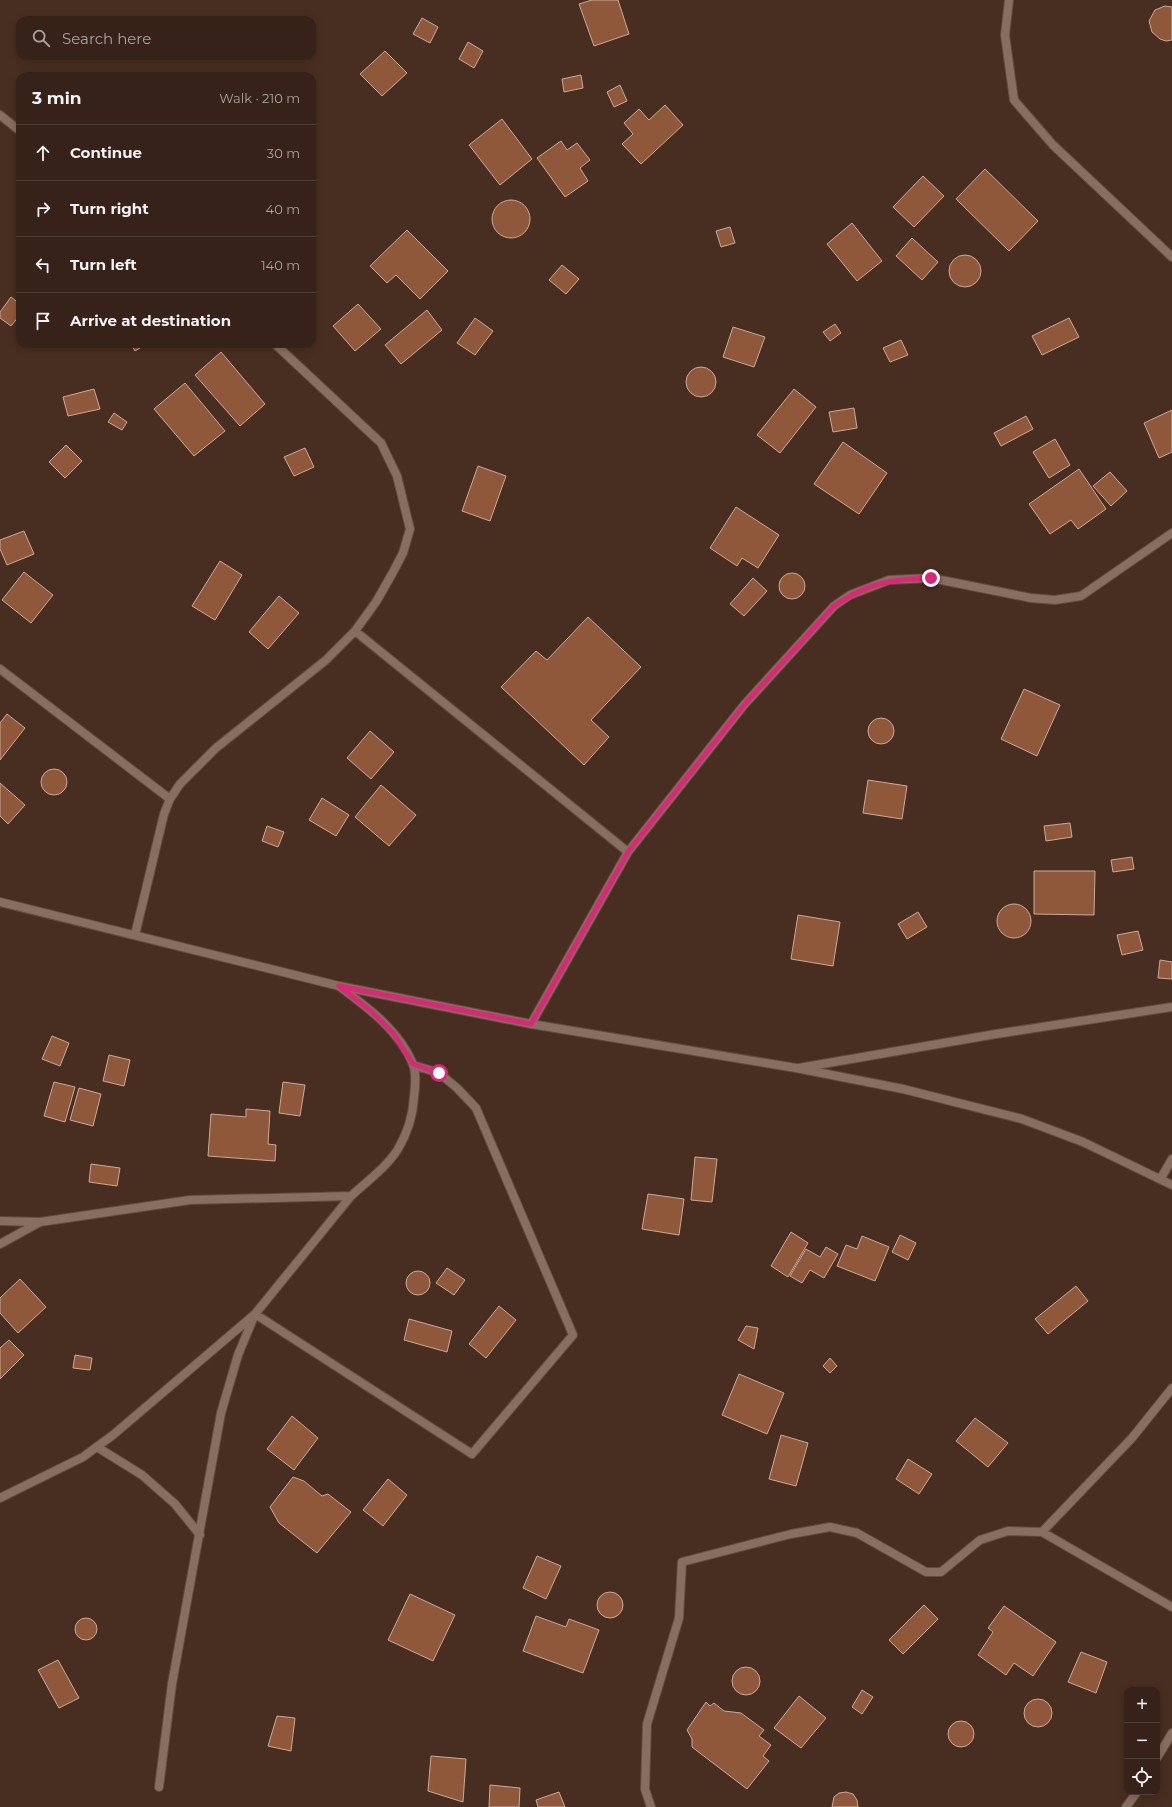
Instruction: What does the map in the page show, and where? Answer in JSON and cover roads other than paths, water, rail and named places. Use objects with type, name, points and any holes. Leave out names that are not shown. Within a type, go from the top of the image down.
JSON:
[{"type":"street","points":[[1009,0],[1005,36],[1014,100],[1052,145],[1172,257]]},
{"type":"street","points":[[0,115],[16,129]]},
{"type":"street","points":[[135,935],[164,814],[170,799],[180,784],[216,748],[326,660],[355,631],[376,602],[392,574],[403,553],[410,529],[397,476],[381,444],[279,348]]},
{"type":"street","points":[[531,1024],[628,852],[744,705],[834,606],[850,595],[889,580],[931,578],[1031,598],[1056,600],[1081,596],[1172,533]]},
{"type":"street","points":[[355,631],[628,852]]},
{"type":"street","points":[[0,669],[170,799]]},
{"type":"street","points":[[0,902],[339,986],[531,1024],[796,1068],[903,1089],[1022,1119],[1083,1142],[1161,1178],[1172,1185]]},
{"type":"street","points":[[0,1498],[52,1473],[97,1447],[255,1314],[351,1196],[397,1150],[407,1129],[414,1101],[416,1081],[413,1064],[394,1034],[372,1012],[339,986]]},
{"type":"street","points":[[796,1068],[996,1034],[1172,1007]]},
{"type":"street","points":[[255,1314],[472,1454],[573,1335],[476,1108],[457,1088],[439,1073],[413,1064]]},
{"type":"street","points":[[1161,1178],[1172,1159]]},
{"type":"street","points":[[0,1221],[40,1222],[190,1200],[351,1196]]},
{"type":"street","points":[[0,1244],[40,1222]]},
{"type":"street","points":[[159,1786],[172,1684],[221,1412],[238,1355],[255,1314]]},
{"type":"street","points":[[1042,1532],[1132,1438],[1172,1388]]},
{"type":"street","points":[[97,1447],[142,1475],[175,1504],[200,1535]]},
{"type":"street","points":[[651,1807],[645,1789],[647,1724],[679,1618],[682,1562],[791,1534],[830,1527],[857,1533],[926,1572],[941,1572],[980,1540],[1008,1531],[1042,1532],[1172,1607]]},
{"type":"street","points":[[1160,1753],[1172,1733]]},
{"type":"street","points":[[1126,1807],[1135,1795]]}]
